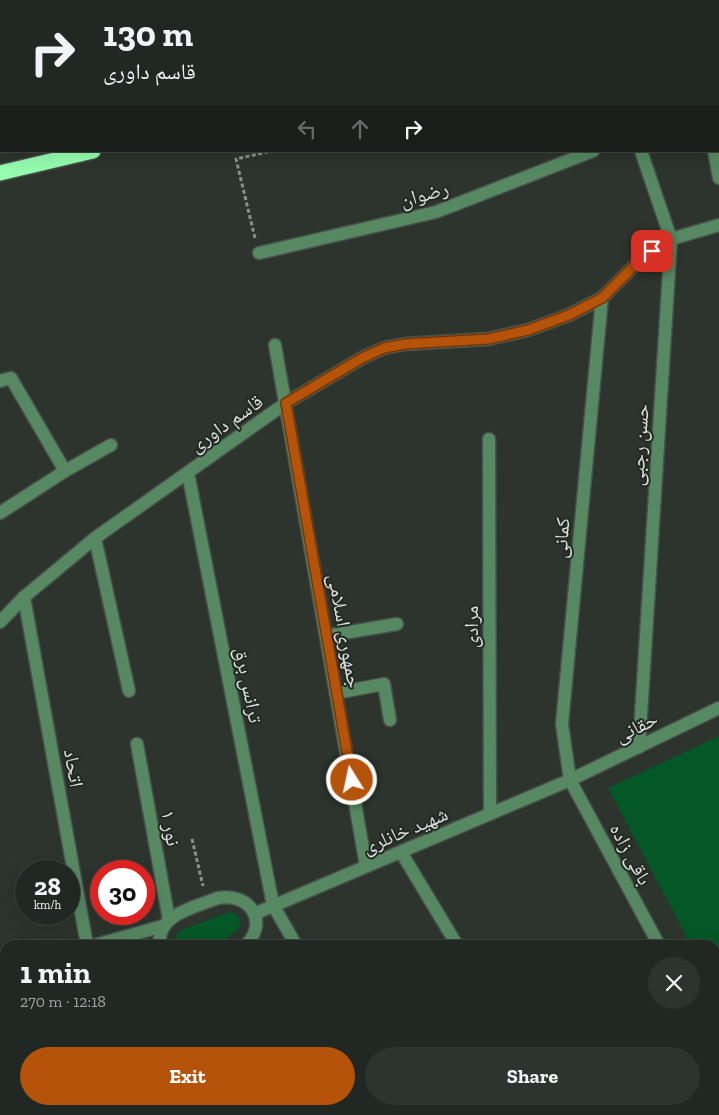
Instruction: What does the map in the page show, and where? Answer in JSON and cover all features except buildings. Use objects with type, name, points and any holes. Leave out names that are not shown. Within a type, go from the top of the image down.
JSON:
[{"type":"highway","points":[[0,173],[89,152]]},
{"type":"street","name":"رضوان","points":[[259,253],[436,212],[590,152]]},
{"type":"street","name":"حسن رجبی","points":[[639,747],[671,239],[641,152]]},
{"type":"street","points":[[714,152],[719,178]]},
{"type":"street","name":"قاسم داوری","points":[[0,622],[24,597],[95,538],[286,403],[362,358],[384,348],[405,344],[488,339],[528,330],[569,315],[602,298],[636,264],[671,239],[719,225]]},
{"type":"street","name":"کمانی","points":[[570,780],[562,724],[602,298]]},
{"type":"street","name":"جمهوری اسلامی","points":[[275,345],[366,866]]},
{"type":"street","points":[[5,380],[65,470]]},
{"type":"street","name":"مرادی","points":[[489,439],[490,814]]},
{"type":"street","points":[[0,513],[65,470],[111,445]]},
{"type":"street","name":"ترانس برق","points":[[188,472],[273,905],[293,940]]},
{"type":"street","points":[[95,538],[129,691]]},
{"type":"street","name":"اتحاد","points":[[24,597],[86,940]]},
{"type":"street","points":[[326,636],[397,624]]},
{"type":"street","points":[[336,693],[384,684],[390,720]]},
{"type":"street","name":"حقانی","points":[[570,780],[719,708]]},
{"type":"street","name":"نور ۱","points":[[137,744],[166,923]]},
{"type":"street","name":"شهید خانلری","points":[[254,914],[570,780]]},
{"type":"street","name":"باقی زاده","points":[[570,780],[655,940]]},
{"type":"street","points":[[401,852],[455,940]]},
{"type":"street","points":[[111,940],[166,923],[218,898],[227,896],[243,900],[254,914],[255,930],[250,940]]},
{"type":"street","points":[[160,940],[160,934],[166,923]]},
{"type":"path","points":[[259,253],[236,159],[268,152]]},
{"type":"path","points":[[192,839],[204,892]]},
{"type":"green space","points":[[719,736],[719,940],[688,940],[608,788]]},
{"type":"green space","points":[[230,912],[237,915],[240,922],[240,926],[233,934],[221,940],[175,940],[175,937],[181,930]]},
{"type":"route","points":[[352,780],[286,403],[362,358],[384,348],[405,344],[488,339],[528,330],[569,315],[602,298],[652,251]]}]
